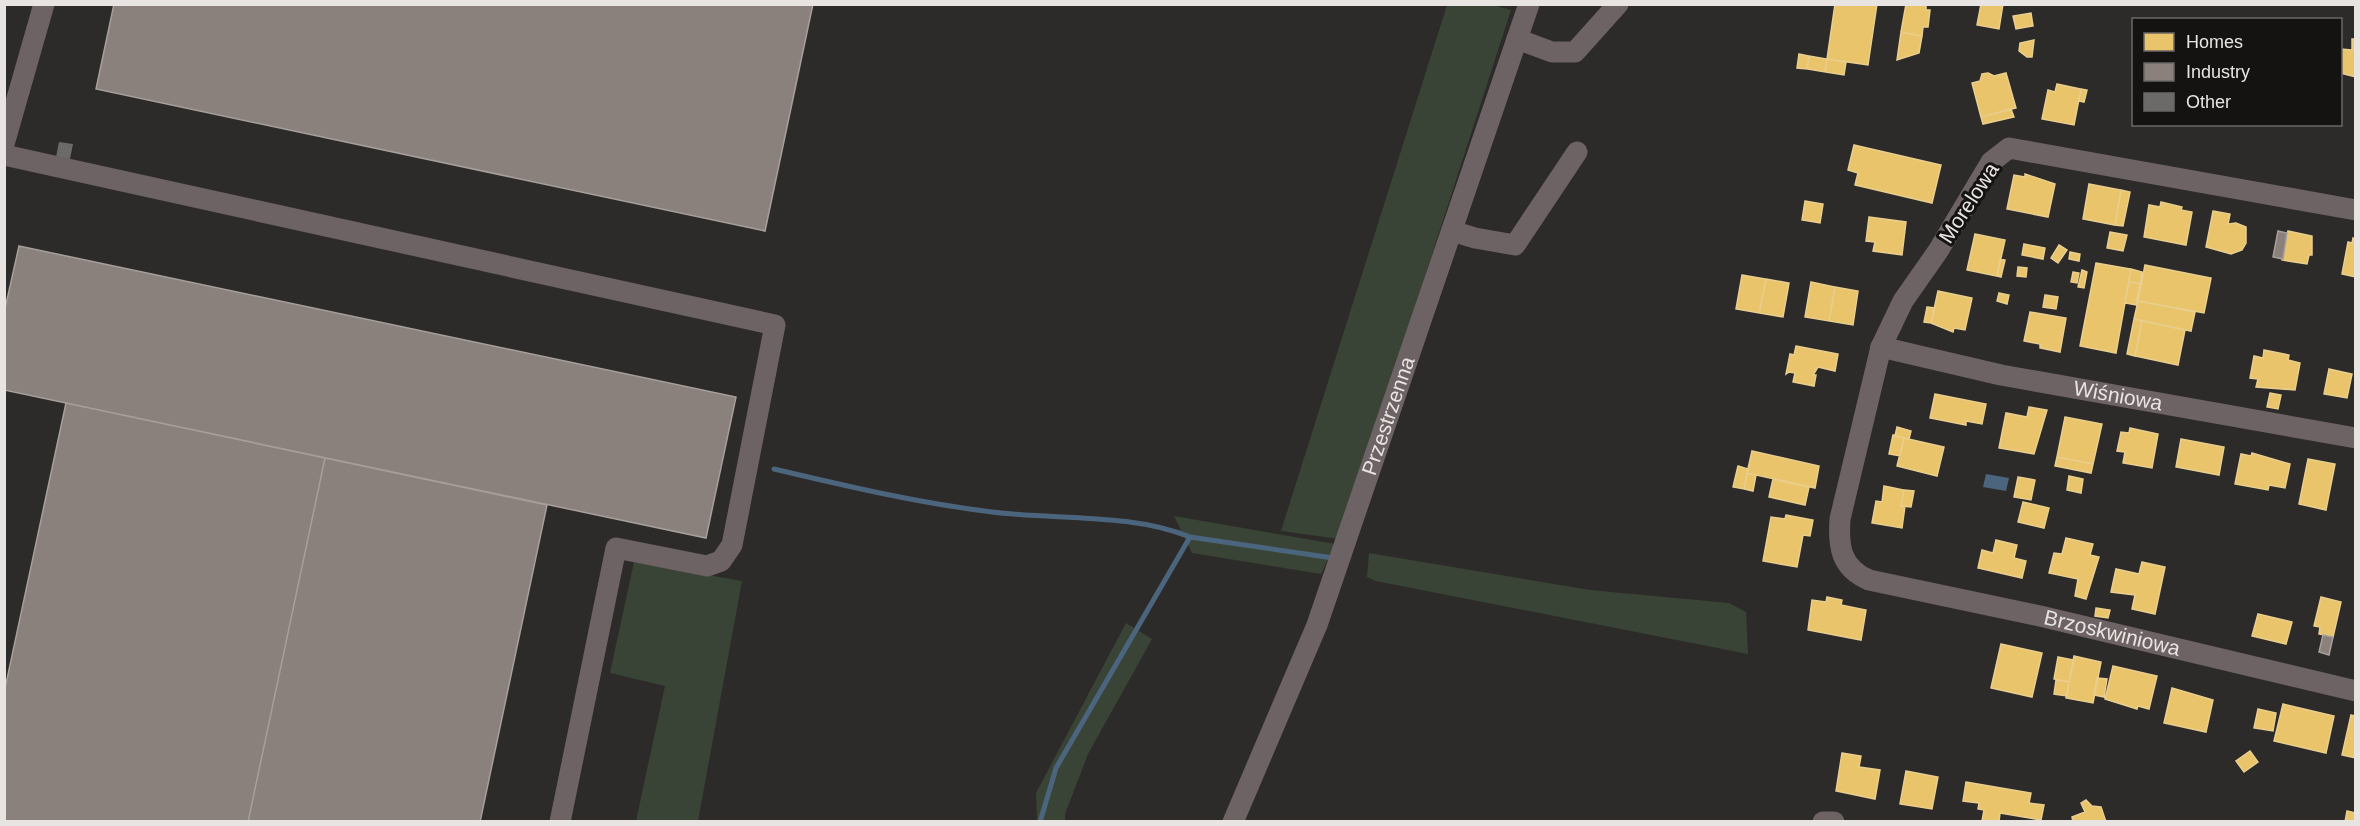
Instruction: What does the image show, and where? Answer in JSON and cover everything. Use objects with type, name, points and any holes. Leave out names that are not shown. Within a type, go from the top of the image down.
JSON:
[{"type":"street","points":[[4,144],[45,4]]},
{"type":"street","name":"Przestrzenna","points":[[1233,822],[1317,625],[1528,4]]},
{"type":"street","points":[[1517,39],[1552,52],[1575,52],[1618,4]]},
{"type":"street","name":"Morelowa","points":[[1869,580],[1854,574],[1848,565],[1839,537],[1845,497],[1881,347],[1903,301],[1938,251],[1990,162],[2009,148],[2355,210]]},
{"type":"street","points":[[1452,231],[1475,238],[1515,245],[1577,152]]},
{"type":"street","points":[[4,155],[775,325],[732,545],[721,561],[707,566],[616,548],[560,822]]},
{"type":"street","name":"Wiśniowa","points":[[1881,347],[2001,375],[2355,438]]},
{"type":"street","name":"Brzoskwiniowa","points":[[1869,580],[2040,616],[2355,691]]},
{"type":"street","points":[[1823,822],[1834,822]]},
{"type":"green space","points":[[1447,5],[1493,5],[1511,10],[1340,539],[1281,531]]},
{"type":"green space","points":[[1174,516],[1335,544],[1321,574],[1192,553]]},
{"type":"green space","points":[[1369,553],[1590,590],[1729,603],[1746,612],[1748,654],[1376,581],[1367,577]]},
{"type":"green space","points":[[634,562],[742,581],[698,821],[636,821],[665,686],[610,673]]},
{"type":"green space","points":[[1126,623],[1152,639],[1088,754],[1065,814],[1065,821],[1037,821],[1036,793]]},
{"type":"water","points":[[1986,474],[2009,478],[2006,491],[1983,487]]},
{"type":"building: Homes","points":[[1835,4],[1877,4],[1868,65],[1827,59]]},
{"type":"building: Homes","points":[[1906,4],[1926,4],[1926,10],[1930,10],[1928,27],[1923,27],[1922,36],[1901,32]]},
{"type":"building: Homes","points":[[1981,4],[2003,4],[1999,29],[1977,25]]},
{"type":"building: Homes","points":[[2031,13],[2033,26],[2016,29],[2013,16]]},
{"type":"building: Homes","points":[[1901,32],[1922,36],[1919,53],[1897,60]]},
{"type":"building: Homes","points":[[2352,39],[2356,39],[2356,77],[2342,74],[2342,49],[2352,50]]},
{"type":"building: Homes","points":[[2034,40],[2032,57],[2027,57],[2019,51],[2020,43]]},
{"type":"building: Homes","points":[[1799,54],[1809,56],[1807,69],[1797,68]]},
{"type":"building: Homes","points":[[1809,56],[1827,59],[1825,72],[1807,69]]},
{"type":"building: Homes","points":[[1827,59],[1846,62],[1844,75],[1825,72]]},
{"type":"building: Homes","points":[[1988,73],[1994,76],[2006,73],[2016,108],[1981,117],[1972,83],[1980,81],[1982,74]]},
{"type":"building: Homes","points":[[2057,84],[2081,89],[2074,125],[2042,119],[2048,90],[2055,92]]},
{"type":"building: Homes","points":[[2081,89],[2087,90],[2084,102],[2079,101]]},
{"type":"building: Homes","points":[[2011,109],[2014,117],[1983,124],[1981,117]]},
{"type":"building: Homes","points":[[1854,145],[1941,165],[1932,203],[1855,185],[1858,173],[1848,170]]},
{"type":"building: Homes","points":[[2025,174],[2055,184],[2048,217],[2007,209],[2014,175],[2025,177]]},
{"type":"building: Homes","points":[[2089,184],[2121,190],[2115,225],[2083,219]]},
{"type":"building: Homes","points":[[2121,190],[2130,192],[2123,226],[2115,225]]},
{"type":"building: Homes","points":[[1805,201],[1823,204],[1820,223],[1802,220]]},
{"type":"building: Homes","points":[[2161,202],[2192,212],[2186,245],[2144,237],[2149,205],[2160,207]]},
{"type":"building: Homes","points":[[2213,211],[2230,214],[2228,224],[2236,223],[2246,227],[2246,243],[2242,250],[2231,254],[2206,247]]},
{"type":"building: Homes","points":[[1869,217],[1906,222],[1902,255],[1873,251],[1875,242],[1866,241]]},
{"type":"building: Homes","points":[[2288,231],[2312,236],[2312,255],[2309,255],[2307,264],[2282,260]]},
{"type":"building: Homes","points":[[2110,232],[2127,235],[2123,251],[2107,248]]},
{"type":"building: Homes","points":[[1975,234],[2005,240],[1997,276],[1967,270]]},
{"type":"building: Homes","points":[[2353,238],[2356,239],[2356,277],[2342,274],[2348,242],[2352,243]]},
{"type":"building: Homes","points":[[2024,244],[2045,248],[2043,259],[2022,255]]},
{"type":"building: Homes","points":[[2059,245],[2067,250],[2058,263],[2051,258]]},
{"type":"building: Homes","points":[[2070,252],[2080,254],[2079,261],[2069,259]]},
{"type":"building: Homes","points":[[2000,259],[2005,260],[2001,277],[1997,276]]},
{"type":"building: Homes","points":[[2096,263],[2131,269],[2116,353],[2080,346]]},
{"type":"building: Homes","points":[[2145,265],[2211,278],[2204,313],[2138,301]]},
{"type":"building: Homes","points":[[2018,267],[2027,268],[2026,277],[2017,276]]},
{"type":"building: Homes","points":[[2131,269],[2142,272],[2140,284],[2129,282]]},
{"type":"building: Homes","points":[[2082,270],[2087,272],[2084,288],[2078,287]]},
{"type":"building: Homes","points":[[2073,272],[2079,273],[2077,283],[2071,282]]},
{"type":"building: Homes","points":[[1742,275],[1766,279],[1759,313],[1736,309]]},
{"type":"building: Homes","points":[[1766,279],[1789,283],[1783,317],[1759,313]]},
{"type":"building: Homes","points":[[1811,282],[1835,287],[1829,321],[1805,317]]},
{"type":"building: Homes","points":[[2129,282],[2140,284],[2136,305],[2125,303]]},
{"type":"building: Homes","points":[[1835,287],[1858,291],[1853,325],[1829,321]]},
{"type":"building: Homes","points":[[1938,291],[1972,298],[1965,330],[1954,328],[1953,332],[1931,323]]},
{"type":"building: Homes","points":[[1999,293],[2009,295],[2007,304],[1997,301]]},
{"type":"building: Homes","points":[[2045,295],[2058,297],[2056,309],[2043,307]]},
{"type":"building: Homes","points":[[2138,301],[2195,312],[2191,331],[2134,319]]},
{"type":"building: Homes","points":[[1927,307],[1935,308],[1931,323],[1924,322]]},
{"type":"building: Homes","points":[[2030,312],[2066,318],[2060,352],[2040,348],[2040,344],[2024,341]]},
{"type":"building: Homes","points":[[2134,319],[2142,321],[2135,356],[2127,354]]},
{"type":"building: Homes","points":[[2142,321],[2185,330],[2178,365],[2135,356]]},
{"type":"building: Homes","points":[[1796,346],[1838,354],[1835,371],[1818,367],[1813,375],[1816,375],[1814,386],[1793,382],[1795,373],[1786,374],[1790,354],[1794,355]]},
{"type":"building: Homes","points":[[2264,350],[2289,355],[2288,360],[2300,363],[2295,390],[2256,387],[2258,379],[2250,378],[2254,356],[2263,358]]},
{"type":"building: Homes","points":[[2329,369],[2352,374],[2347,398],[2324,394]]},
{"type":"building: Homes","points":[[2270,393],[2281,395],[2278,409],[2267,407]]},
{"type":"building: Homes","points":[[1935,394],[1986,404],[1982,424],[1966,421],[1966,425],[1930,418]]},
{"type":"building: Homes","points":[[2029,407],[2047,410],[2034,454],[1999,448],[2006,413],[2027,417]]},
{"type":"building: Homes","points":[[2065,417],[2102,424],[2093,464],[2057,457]]},
{"type":"building: Homes","points":[[1897,427],[1911,431],[1909,439],[1895,436]]},
{"type":"building: Homes","points":[[2130,428],[2158,434],[2152,468],[2123,463],[2125,452],[2117,451],[2121,432],[2129,433]]},
{"type":"building: Homes","points":[[1893,435],[1904,438],[1900,456],[1889,454]]},
{"type":"building: Homes","points":[[1904,438],[1944,447],[1937,476],[1897,466]]},
{"type":"building: Homes","points":[[2181,439],[2224,447],[2219,475],[2176,467]]},
{"type":"building: Homes","points":[[1752,451],[1819,466],[1815,488],[1747,473]]},
{"type":"building: Homes","points":[[2252,453],[2290,464],[2285,488],[2269,485],[2268,490],[2235,484],[2241,454],[2251,456]]},
{"type":"building: Homes","points":[[2057,457],[2093,464],[2091,473],[2055,466]]},
{"type":"building: Homes","points":[[2308,459],[2335,464],[2326,510],[2299,504]]},
{"type":"building: Homes","points":[[1738,466],[1748,469],[1744,489],[1733,487]]},
{"type":"building: Homes","points":[[1747,473],[1756,475],[1753,491],[1744,489]]},
{"type":"building: Homes","points":[[2069,476],[2083,479],[2081,493],[2067,490]]},
{"type":"building: Homes","points":[[2018,477],[2035,480],[2031,500],[2014,497]]},
{"type":"building: Homes","points":[[1773,479],[1809,487],[1805,505],[1769,497]]},
{"type":"building: Homes","points":[[1884,486],[1904,490],[1901,506],[1905,506],[1902,528],[1872,523],[1876,501],[1882,502]]},
{"type":"building: Homes","points":[[1904,490],[1914,491],[1911,507],[1901,506]]},
{"type":"building: Homes","points":[[2023,502],[2049,508],[2044,528],[2018,522]]},
{"type":"building: Homes","points":[[1786,515],[1813,520],[1810,536],[1803,535],[1797,567],[1763,561],[1771,517],[1785,519]]},
{"type":"building: Homes","points":[[2066,538],[2093,544],[2090,555],[2099,557],[2086,599],[2075,596],[2078,579],[2049,573],[2054,553],[2062,554]]},
{"type":"building: Homes","points":[[1996,540],[2017,545],[2014,558],[2026,561],[2022,578],[1978,568],[1982,550],[1993,553]]},
{"type":"building: Homes","points":[[2142,562],[2165,567],[2155,614],[2132,609],[2135,595],[2111,592],[2116,569],[2139,574]]},
{"type":"building: Homes","points":[[1827,597],[1842,600],[1841,605],[1866,610],[1861,640],[1808,630],[1812,600],[1826,602]]},
{"type":"building: Homes","points":[[2321,597],[2341,602],[2333,637],[2319,634],[2320,627],[2314,626]]},
{"type":"building: Homes","points":[[2096,608],[2110,610],[2108,618],[2095,616]]},
{"type":"building: Homes","points":[[2258,614],[2292,622],[2286,644],[2252,636]]},
{"type":"building: Homes","points":[[2001,644],[2042,653],[2032,697],[1991,688]]},
{"type":"building: Homes","points":[[2074,656],[2101,662],[2093,703],[2066,698]]},
{"type":"building: Homes","points":[[2058,657],[2074,660],[2069,682],[2054,679]]},
{"type":"building: Homes","points":[[2113,666],[2157,676],[2149,709],[2138,706],[2137,709],[2105,699]]},
{"type":"building: Homes","points":[[2097,678],[2107,679],[2104,697],[2094,695]]},
{"type":"building: Homes","points":[[2056,680],[2069,682],[2067,696],[2054,694]]},
{"type":"building: Homes","points":[[2172,688],[2213,700],[2206,732],[2164,723]]},
{"type":"building: Homes","points":[[2283,704],[2334,716],[2326,753],[2274,741]]},
{"type":"building: Homes","points":[[2258,709],[2276,713],[2273,731],[2254,728]]},
{"type":"building: Homes","points":[[2351,715],[2356,716],[2356,758],[2342,755]]},
{"type":"building: Homes","points":[[2250,751],[2258,762],[2244,772],[2236,761]]},
{"type":"building: Homes","points":[[1842,753],[1861,756],[1859,767],[1880,770],[1875,799],[1836,791]]},
{"type":"building: Homes","points":[[1906,771],[1938,777],[1932,809],[1900,804]]},
{"type":"building: Homes","points":[[1966,782],[2031,793],[2029,803],[2044,805],[2041,820],[2000,813],[1999,822],[1982,821],[1984,810],[1978,809],[1979,803],[1963,801]]},
{"type":"building: Homes","points":[[2086,800],[2092,806],[2101,807],[2106,822],[2073,822],[2072,817],[2085,812],[2081,803]]},
{"type":"building: Homes","points":[[2347,811],[2356,813],[2356,822],[2345,822]]},
{"type":"building: Industry","points":[[114,4],[813,4],[765,231],[96,89]]},
{"type":"building: Industry","points":[[2278,231],[2287,233],[2283,259],[2273,257]]},
{"type":"building: Industry","points":[[19,246],[736,397],[706,538],[4,390],[4,313]]},
{"type":"building: Industry","points":[[66,403],[325,458],[248,822],[4,822],[4,693]]},
{"type":"building: Industry","points":[[325,458],[547,505],[480,822],[248,822]]},
{"type":"building: Industry","points":[[2323,635],[2333,637],[2329,655],[2319,652]]},
{"type":"building: Other","points":[[59,142],[73,144],[70,159],[56,157]]},
{"type":"waterway","points":[[774,469],[937,504],[992,512],[1093,518],[1143,524],[1190,537]]},
{"type":"waterway","points":[[1040,822],[1056,768],[1190,537],[1333,558]]}]
